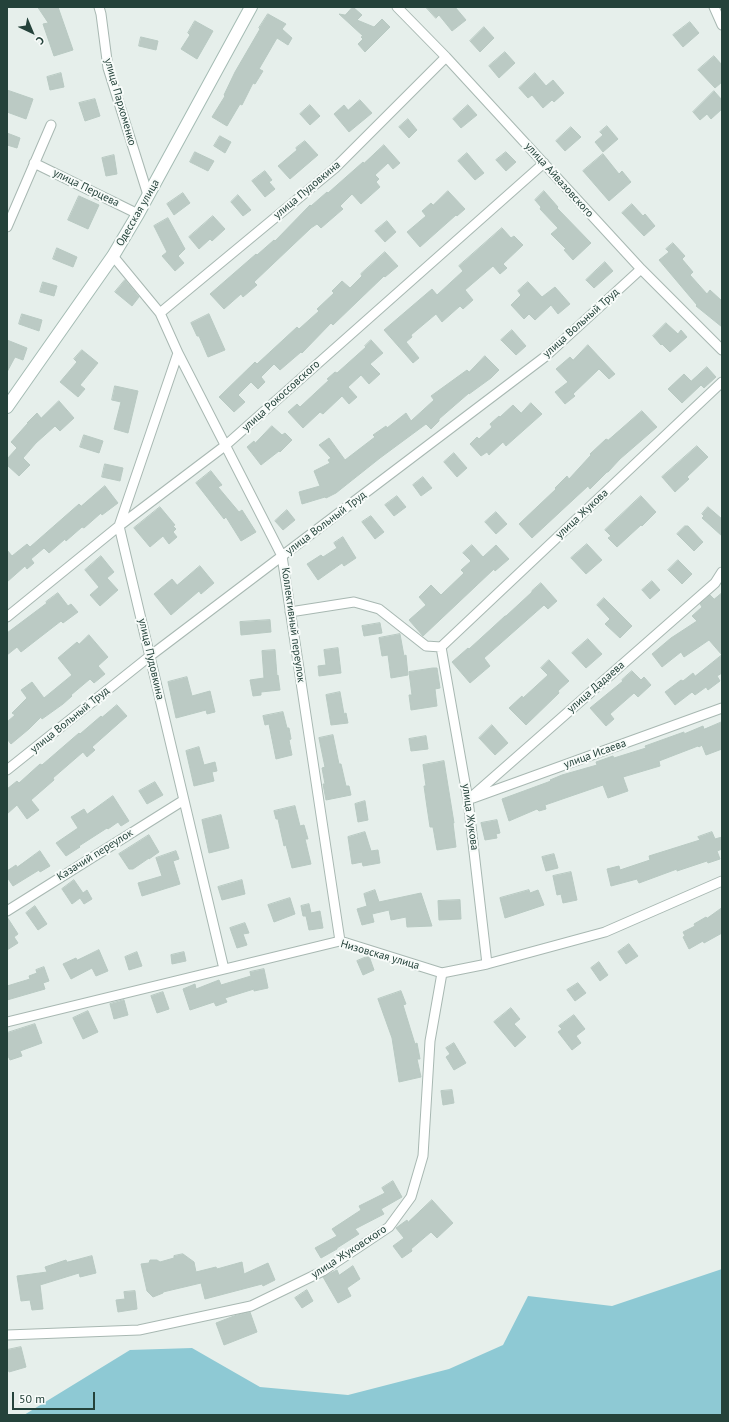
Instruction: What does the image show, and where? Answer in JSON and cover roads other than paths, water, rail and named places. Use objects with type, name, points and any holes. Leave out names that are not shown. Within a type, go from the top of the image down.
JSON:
[{"type":"main road","name":"Одесская улица","points":[[7,407],[113,256],[138,214],[251,7]]},
{"type":"street","points":[[100,11],[109,7]]},
{"type":"street","name":"улица Айвазовского","points":[[397,7],[446,57],[641,269],[722,350]]},
{"type":"street","points":[[714,7],[722,25]]},
{"type":"street","name":"улица Пархоменко","points":[[100,11],[108,68],[148,195]]},
{"type":"street","name":"улица Пудовкина","points":[[160,313],[335,168],[446,57]]},
{"type":"street","points":[[7,227],[51,125]]},
{"type":"street","name":"улица Перцева","points":[[34,163],[138,214]]},
{"type":"street","name":"улица Рокоссовского","points":[[7,617],[119,526],[226,445],[544,163]]},
{"type":"street","name":"Коллективный переулок","points":[[113,256],[160,313],[178,353],[282,556],[340,941]]},
{"type":"street","name":"улица Вольный Труд","points":[[7,770],[150,656],[546,356],[641,269]]},
{"type":"street","points":[[119,526],[178,353]]},
{"type":"street","name":"улица Жукова","points":[[487,964],[468,800],[441,647],[722,382]]},
{"type":"street","name":"улица Пудовкина","points":[[119,526],[224,970]]},
{"type":"street","name":"улица Дадаева","points":[[468,800],[715,583],[722,572]]},
{"type":"street","points":[[290,612],[354,602],[379,609],[426,646],[441,647]]},
{"type":"street","name":"улица Исаева","points":[[468,800],[722,708]]},
{"type":"street","name":"Казачий переулок","points":[[7,911],[184,800]]},
{"type":"street","points":[[442,974],[487,964],[605,932],[722,881]]},
{"type":"street","name":"Низовская улица","points":[[7,1022],[340,941],[442,974]]},
{"type":"street","name":"улица Жуковского","points":[[7,1335],[138,1330],[251,1306],[323,1271],[389,1227],[411,1197],[424,1156],[430,1041],[442,974]]},
{"type":"water","points":[[722,1269],[722,1415],[24,1415],[130,1350],[192,1348],[260,1387],[348,1395],[449,1369],[503,1345],[528,1296],[612,1306]]}]
